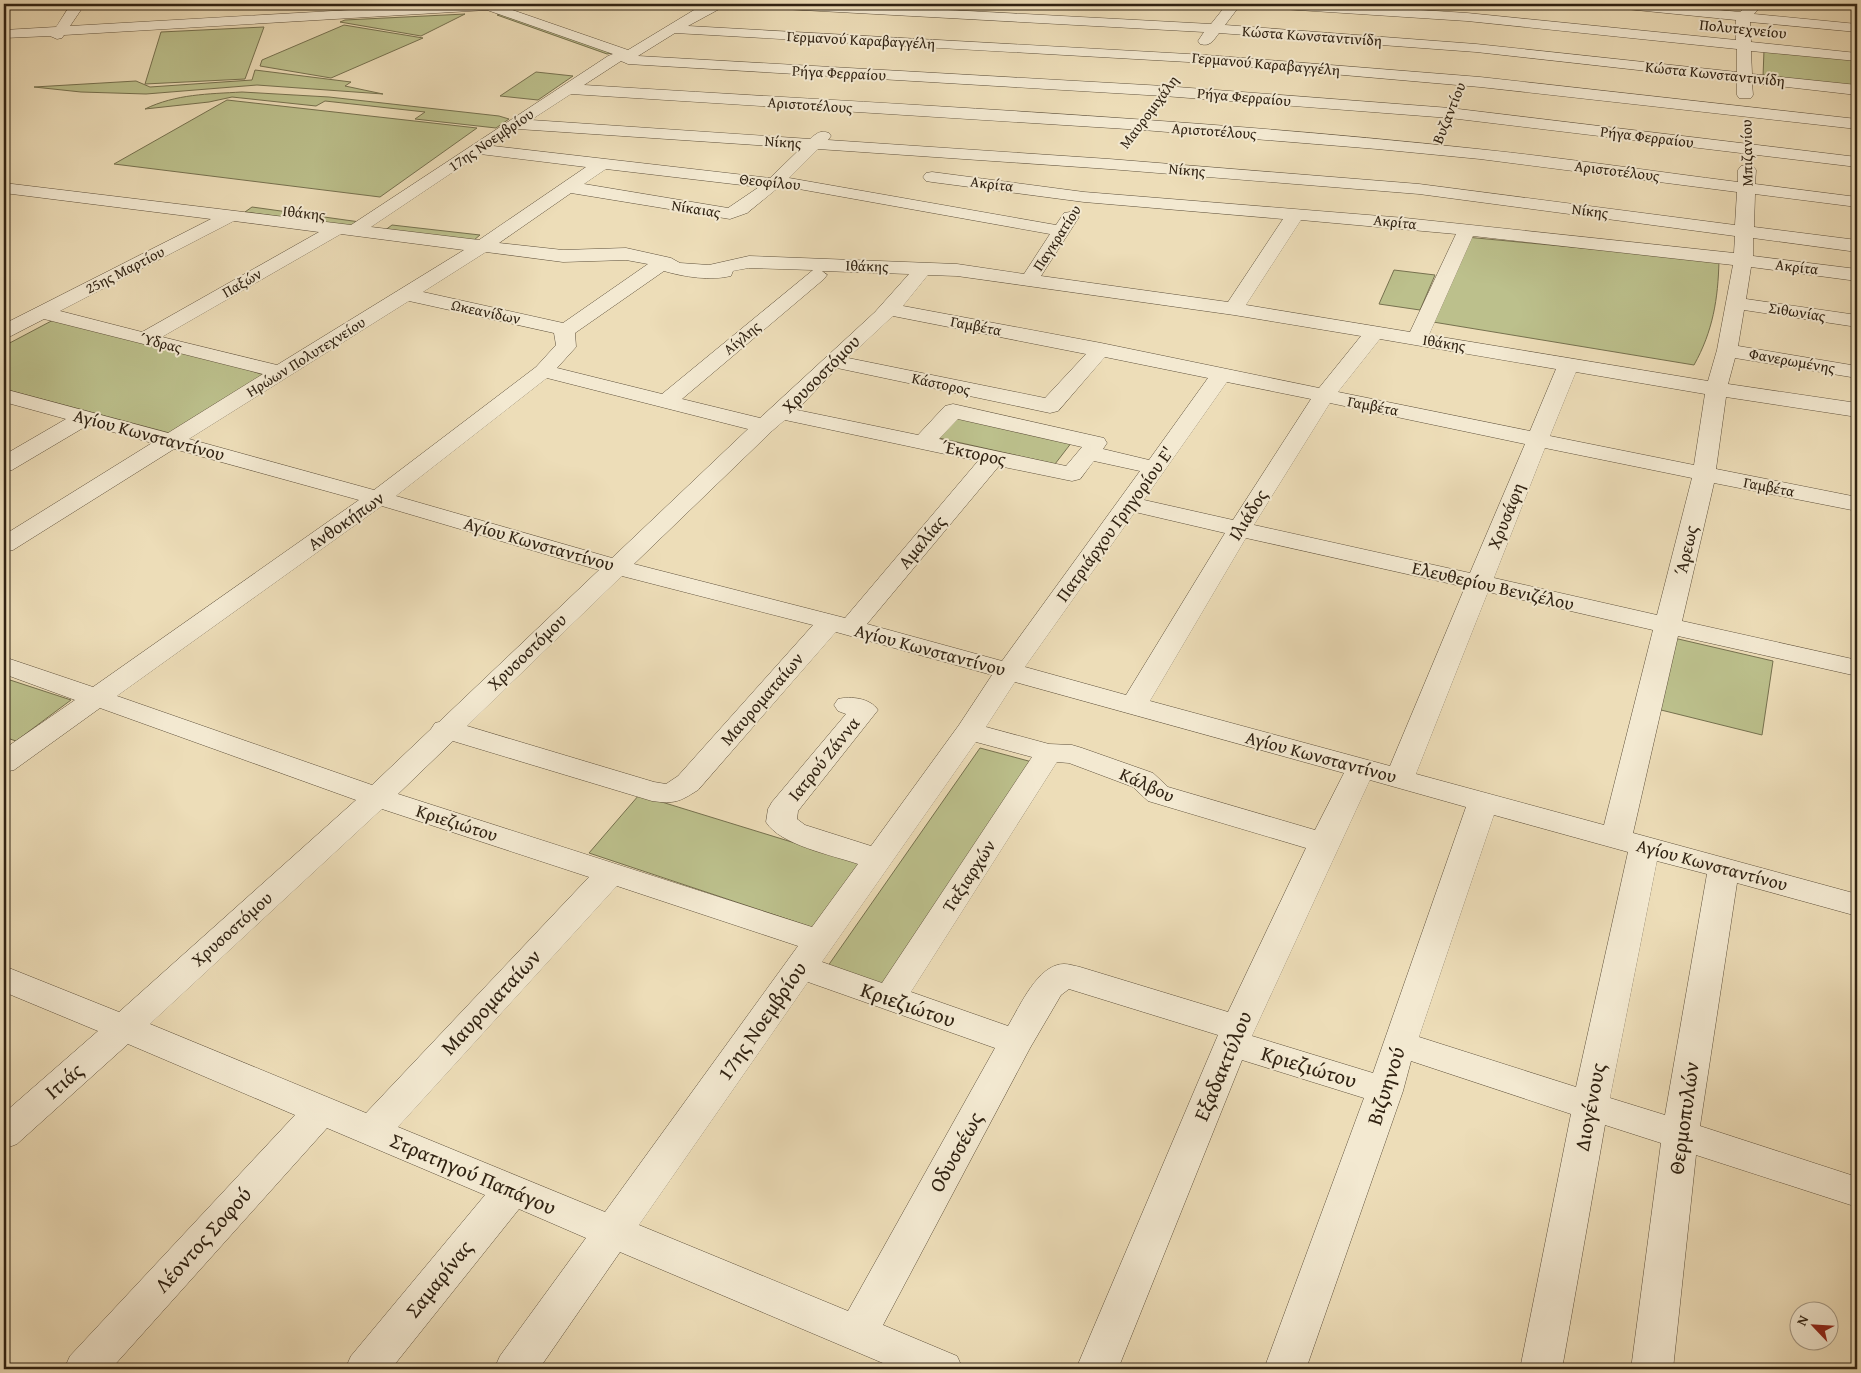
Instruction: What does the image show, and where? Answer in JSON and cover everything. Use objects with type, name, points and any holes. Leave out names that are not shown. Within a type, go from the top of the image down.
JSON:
[{"type":"street","points":[[59,33],[78,4]]},
{"type":"street","points":[[268,21],[273,4]]},
{"type":"street","name":"Κώστα Κωνσταντινίδη","points":[[765,4],[966,9],[1476,48],[1857,90]]},
{"type":"street","name":"Μαυρομιχάλη","points":[[1131,138],[1150,114],[1164,91],[1234,4]]},
{"type":"street","name":"Πολυτεχνείου","points":[[1267,4],[1488,19],[1857,57]]},
{"type":"street","name":"Βυζαντίου","points":[[1405,223],[1494,4]]},
{"type":"street","points":[[1616,4],[1857,28]]},
{"type":"street","points":[[1743,17],[1756,4]]},
{"type":"street","name":"17ης Νοεμβρίου","points":[[359,228],[569,89],[710,5]]},
{"type":"street","points":[[4,34],[59,33],[485,7]]},
{"type":"street","points":[[4,38],[168,24],[268,21],[382,8],[485,7]]},
{"type":"street","name":"Ρήγα Φερραίου","points":[[485,7],[623,58],[890,76],[1164,91],[1450,114],[1857,162]]},
{"type":"street","name":"Νίκαιας","points":[[568,186],[730,214],[741,209],[772,183],[853,108],[929,44],[966,9]]},
{"type":"street","points":[[168,24],[173,11]]},
{"type":"street","name":"Μπιζανίου","points":[[1742,260],[1748,188],[1743,17]]},
{"type":"street","name":"Γερμανού Καραβαγγέλη","points":[[672,29],[1191,58],[1462,80],[1857,124]]},
{"type":"street","name":"17ης Νοεμβρίου","points":[[388,222],[586,90],[623,58]]},
{"type":"street","points":[[1744,77],[1763,78],[1818,70]]},
{"type":"street","name":"Αριστοτέλους","points":[[569,89],[853,108],[1150,114],[1857,202]]},
{"type":"street","name":"Νίκης","points":[[514,124],[814,144],[1101,174],[1424,176],[1744,231],[1857,246]]},
{"type":"street","name":"Θεοφίλου","points":[[477,149],[603,162],[772,183],[799,184],[1061,231]]},
{"type":"street","name":"Ηρώων Πολυτεχνείου","points":[[4,545],[489,241],[603,162]]},
{"type":"street","name":"Ακρίτα","points":[[932,177],[994,184],[1101,174],[1296,213],[1742,260],[1857,275]]},
{"type":"street","name":"Παγκρατίου","points":[[1030,279],[1101,174]]},
{"type":"street","name":"Ιθάκης","points":[[4,179],[359,228],[489,241],[571,245],[602,254],[626,254],[664,262],[671,267],[705,272],[817,275],[919,273]]},
{"type":"street","points":[[4,199],[40,183]]},
{"type":"street","points":[[961,213],[994,184]]},
{"type":"street","name":"Ιθάκης","points":[[4,188],[238,212],[359,228],[388,222],[489,241]]},
{"type":"street","name":"25ης Μαρτίου","points":[[4,332],[238,212]]},
{"type":"street","points":[[1234,309],[1296,213]]},
{"type":"street","name":"Παξών","points":[[145,338],[359,228]]},
{"type":"street","points":[[1417,339],[1467,230]]},
{"type":"street","name":"Άρεως","points":[[1630,842],[1668,625],[1704,474],[1716,389],[1727,350],[1742,260]]},
{"type":"street","points":[[566,330],[664,262]]},
{"type":"street","name":"Ιθάκης","points":[[705,272],[749,262],[1030,279],[1234,309],[1716,389],[1857,410]]},
{"type":"street","name":"Χρυσοστόμου","points":[[124,1028],[377,797],[446,729],[888,309],[919,273]]},
{"type":"street","name":"Αίγλης","points":[[667,401],[817,275]]},
{"type":"street","name":"Ωκεανίδων","points":[[406,294],[566,330]]},
{"type":"street","name":"Σιθωνίας","points":[[1736,303],[1857,321]]},
{"type":"street","name":"Γαμβέτα","points":[[888,309],[1101,350],[1323,397],[1857,504]]},
{"type":"street","name":"Ύδρας","points":[[42,313],[280,372]]},
{"type":"street","name":"Ανθοκήπων","points":[[7,757],[97,697],[378,498],[543,371],[566,347],[567,342],[564,335],[566,330]]},
{"type":"street","name":"Ιλιάδος","points":[[1133,706],[1240,528],[1323,397],[1375,332]]},
{"type":"street","name":"Κάστορος","points":[[832,361],[1050,406],[1101,350]]},
{"type":"street","name":"Φανερωμένης","points":[[1727,350],[1857,372]]},
{"type":"street","name":"Χρυσάφη","points":[[1399,779],[1568,365]]},
{"type":"street","name":"Έκτορος","points":[[543,371],[667,401],[773,420],[924,442],[1072,474],[1088,453]]},
{"type":"street","name":"Πατριάρχου Γρηγορίου Ε'","points":[[1008,672],[1221,376]]},
{"type":"street","name":"Αγίου Κωνσταντίνου","points":[[4,395],[378,498],[616,567],[840,625],[1857,905]]},
{"type":"street","points":[[924,442],[953,411],[1096,443],[1088,453],[1156,468]]},
{"type":"street","points":[[4,464],[85,417]]},
{"type":"street","name":"Αμαλίας","points":[[840,625],[994,457]]},
{"type":"street","name":"Ελευθερίου Βενιζέλου","points":[[1130,504],[1857,668]]},
{"type":"street","name":"Μαυροματαίων","points":[[446,729],[652,791],[671,794],[688,783],[788,687],[840,625]]},
{"type":"street","name":"Κριεζιώτου","points":[[4,665],[377,797],[611,873],[809,954],[889,998],[1016,1042]]},
{"type":"street","name":"17ης Νοεμβρίου","points":[[515,1369],[969,731],[1008,672]]},
{"type":"street","name":"Ιατρού Ζάννα","points":[[856,708],[783,809],[781,822],[794,832],[878,859]]},
{"type":"street","name":"Κάλβου","points":[[969,731],[1049,753],[1072,754],[1143,780],[1158,794],[1324,843]]},
{"type":"street","name":"Ταξιαρχών","points":[[889,998],[1049,753]]},
{"type":"street","name":"Εξαδακτύλου","points":[[1097,1369],[1235,1036],[1360,768]]},
{"type":"street","name":"Βιζυηνού","points":[[1285,1369],[1386,1091],[1399,1044],[1483,802]]},
{"type":"street","name":"Διογένους","points":[[1541,1369],[1590,1106],[1630,842]]},
{"type":"street","name":"Θερμοπυλών","points":[[1652,1369],[1680,1136],[1724,868]]},
{"type":"street","name":"Μαυροματαίων","points":[[372,1131],[611,873]]},
{"type":"street","name":"Κριεζιώτου","points":[[1063,976],[1080,979],[1386,1091]]},
{"type":"street","name":"Οδυσσέως","points":[[857,1334],[1016,1042],[1049,986],[1063,976]]},
{"type":"street","name":"Στρατηγού Παπάγου","points":[[4,978],[857,1334],[894,1360],[942,1369]]},
{"type":"street","name":"Ιτιάς","points":[[4,1134],[124,1028]]},
{"type":"street","points":[[1399,1044],[1857,1192]]},
{"type":"street","name":"Λέοντος Σοφού","points":[[85,1369],[321,1110]]},
{"type":"street","name":"Σαμαρίνας","points":[[366,1369],[512,1190]]},
{"type":"green space","points":[[813,4],[961,4],[954,11]]},
{"type":"green space","points":[[465,14],[421,36],[340,22],[345,20]]},
{"type":"green space","points":[[502,14],[612,53],[607,54],[497,15]]},
{"type":"green space","points":[[344,25],[423,38],[331,78],[260,66],[262,60]]},
{"type":"green space","points":[[264,27],[245,79],[145,84],[161,32]]},
{"type":"green space","points":[[1764,50],[1857,60],[1857,88],[1763,77]]},
{"type":"green space","points":[[255,70],[351,82],[345,86],[383,94],[257,85],[146,94],[81,92],[34,87],[136,81],[150,87],[252,80]]},
{"type":"green space","points":[[536,72],[573,76],[538,100],[500,96]]},
{"type":"green space","points":[[242,92],[329,97],[499,116],[509,119],[496,128],[415,119],[425,112],[325,101],[316,106],[232,97],[209,102],[145,109],[168,100],[205,94]]},
{"type":"green space","points":[[227,100],[477,128],[380,197],[114,164]]},
{"type":"green space","points":[[252,207],[360,222],[353,227],[245,212]]},
{"type":"green space","points":[[392,225],[480,235],[474,240],[384,231]]},
{"type":"green space","points":[[1466,237],[1719,261],[1716,302],[1710,327],[1694,365],[1427,321]]},
{"type":"green space","points":[[1394,270],[1435,275],[1420,310],[1379,304]]},
{"type":"green space","points":[[57,318],[160,341],[264,375],[173,434],[4,389],[4,346]]},
{"type":"green space","points":[[958,417],[1072,442],[1055,464],[939,438]]},
{"type":"green space","points":[[1674,638],[1773,661],[1762,735],[1657,709]]},
{"type":"green space","points":[[4,678],[71,700],[16,741],[4,737]]},
{"type":"green space","points":[[980,748],[1036,763],[884,992],[823,973]]},
{"type":"green space","points":[[639,795],[860,863],[814,928],[589,853]]}]
